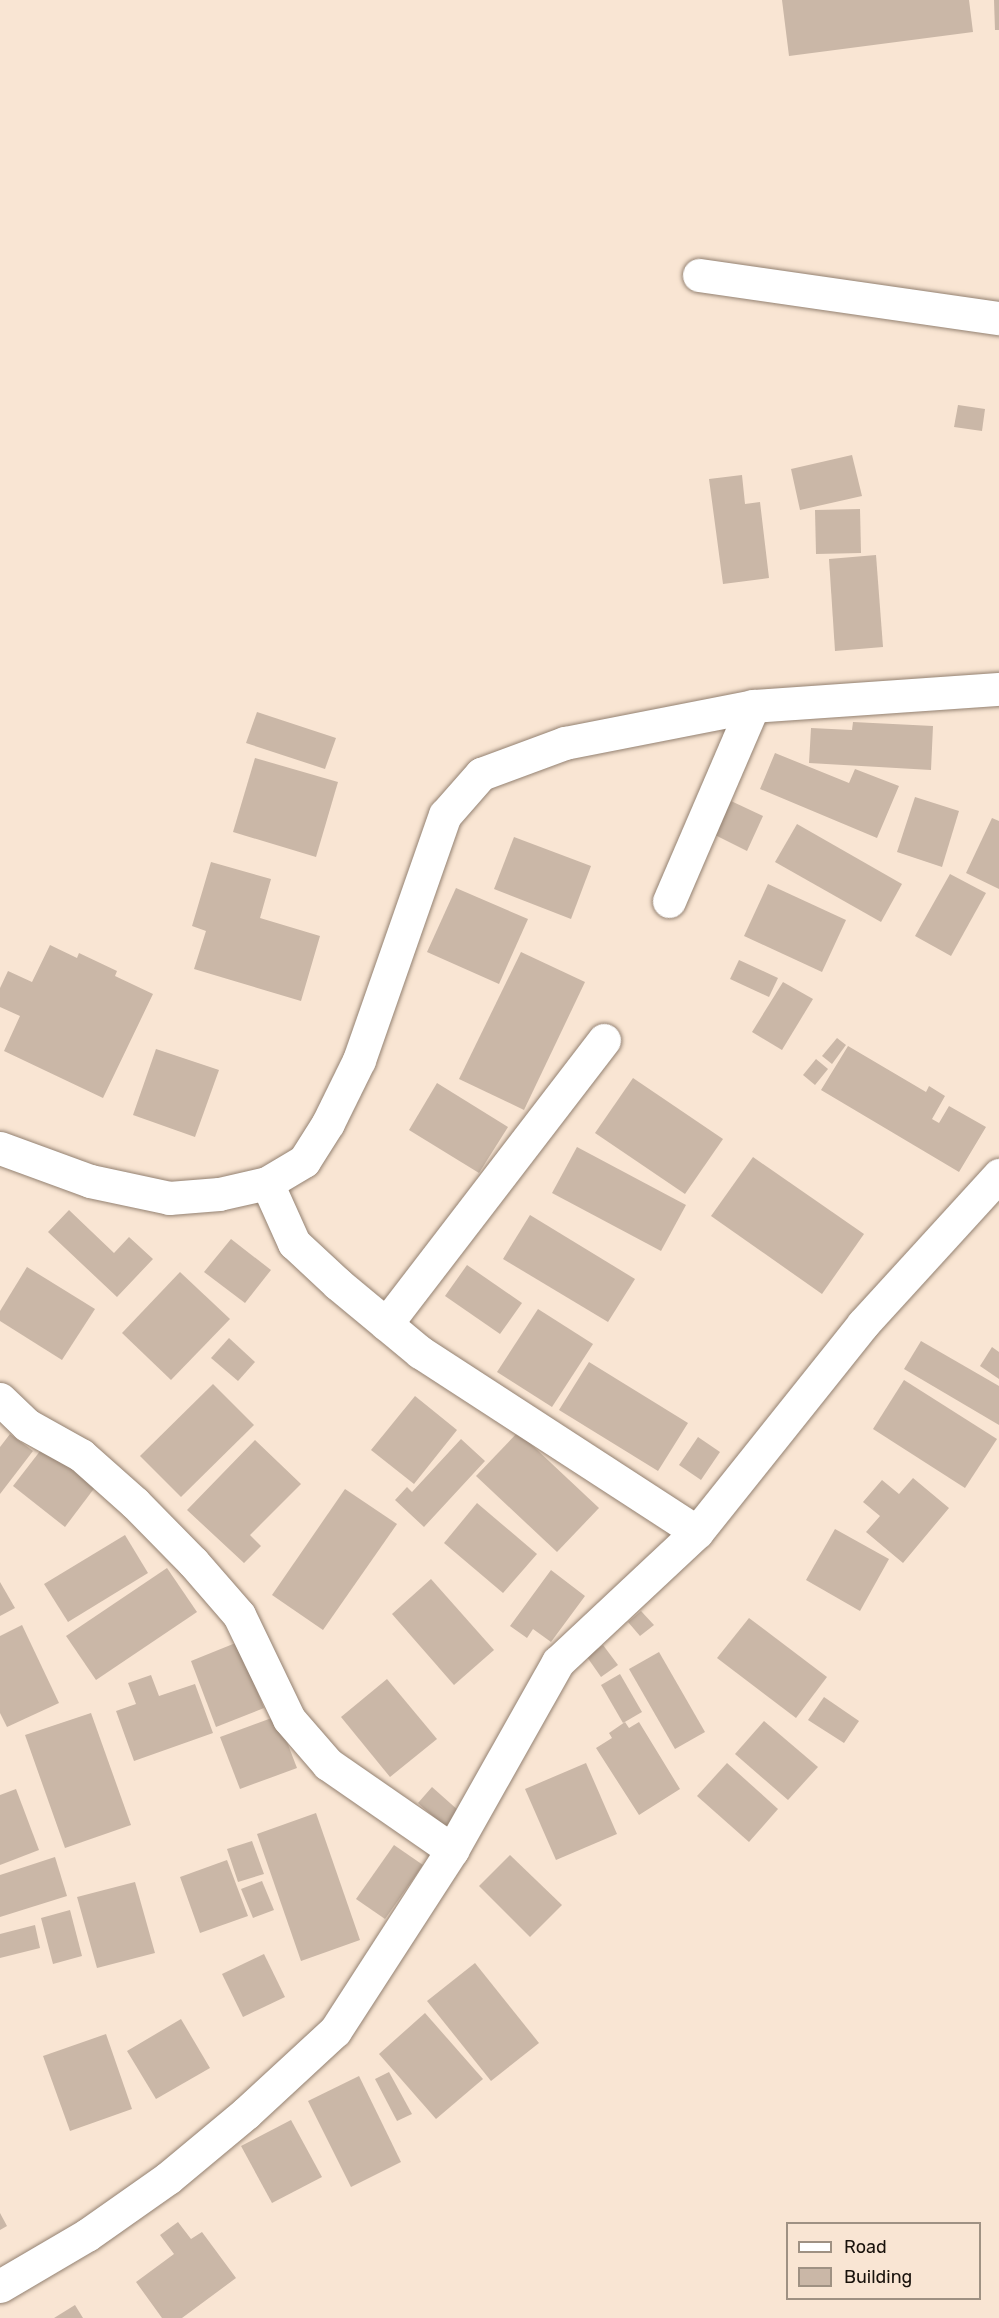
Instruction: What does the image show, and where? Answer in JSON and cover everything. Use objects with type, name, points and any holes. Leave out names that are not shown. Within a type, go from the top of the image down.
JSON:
[{"type":"street","points":[[699,275],[999,318]]},
{"type":"street","points":[[0,1148],[90,1181],[169,1198],[219,1194],[267,1183],[304,1161],[328,1124],[359,1060],[445,814],[481,774],[565,743],[753,706],[999,689]]},
{"type":"street","points":[[669,901],[753,706]]},
{"type":"street","points":[[386,1324],[604,1040]]},
{"type":"street","points":[[0,2286],[87,2235],[168,2178],[246,2114],[335,2031],[452,1850],[558,1662],[697,1532],[863,1324],[999,1175]]},
{"type":"street","points":[[267,1183],[294,1243],[420,1352],[697,1532]]},
{"type":"street","points":[[0,1399],[27,1425],[81,1455],[135,1503],[193,1562],[239,1615],[289,1719],[328,1764],[452,1850]]},
{"type":"building","points":[[782,0],[969,0],[973,32],[789,56]]},
{"type":"building","points":[[994,0],[999,0],[999,30],[995,30]]},
{"type":"building","points":[[958,405],[985,409],[982,431],[954,427]]},
{"type":"building","points":[[852,455],[862,496],[800,510],[791,469]]},
{"type":"building","points":[[742,475],[745,504],[760,502],[769,578],[723,584],[709,479]]},
{"type":"building","points":[[860,509],[861,553],[816,554],[815,510]]},
{"type":"building","points":[[876,555],[883,647],[835,651],[829,559]]},
{"type":"building","points":[[257,712],[336,738],[325,769],[246,743]]},
{"type":"building","points":[[853,722],[933,726],[931,770],[809,763],[811,728],[852,730]]},
{"type":"building","points":[[775,753],[849,783],[855,769],[899,786],[877,838],[760,789]]},
{"type":"building","points":[[255,758],[338,782],[316,857],[233,832]]},
{"type":"building","points":[[915,797],[959,811],[942,867],[897,852]]},
{"type":"building","points":[[731,801],[763,816],[747,851],[715,835]]},
{"type":"building","points":[[992,818],[999,821],[999,889],[966,873]]},
{"type":"building","points":[[797,824],[902,884],[881,922],[775,862]]},
{"type":"building","points":[[514,837],[591,866],[571,919],[494,889]]},
{"type":"building","points":[[211,862],[271,879],[260,918],[320,936],[301,1001],[194,969],[206,931],[192,926]]},
{"type":"building","points":[[950,874],[986,893],[951,956],[915,936]]},
{"type":"building","points":[[768,884],[846,920],[822,972],[744,936]]},
{"type":"building","points":[[456,888],[528,919],[499,984],[427,952]]},
{"type":"building","points":[[50,945],[77,958],[79,953],[117,971],[115,976],[153,994],[103,1098],[4,1051],[20,1016],[0,1007],[0,988],[8,971],[32,982]]},
{"type":"building","points":[[521,952],[585,982],[524,1110],[459,1079]]},
{"type":"building","points":[[739,960],[778,978],[769,997],[730,979]]},
{"type":"building","points":[[783,982],[813,999],[782,1050],[752,1032]]},
{"type":"building","points":[[837,1038],[846,1045],[832,1064],[822,1056]]},
{"type":"building","points":[[848,1046],[926,1092],[929,1086],[945,1096],[932,1119],[939,1123],[949,1106],[986,1127],[959,1172],[821,1090]]},
{"type":"building","points":[[156,1049],[219,1070],[195,1137],[133,1115]]},
{"type":"building","points":[[816,1059],[828,1069],[815,1085],[803,1075]]},
{"type":"building","points":[[633,1078],[723,1139],[685,1194],[595,1133]]},
{"type":"building","points":[[437,1083],[508,1127],[479,1173],[409,1130]]},
{"type":"building","points":[[577,1147],[686,1205],[661,1251],[552,1193]]},
{"type":"building","points":[[753,1157],[864,1234],[822,1294],[711,1216]]},
{"type":"building","points":[[69,1210],[114,1253],[129,1237],[153,1259],[117,1297],[48,1232]]},
{"type":"building","points":[[530,1215],[635,1279],[608,1322],[503,1259]]},
{"type":"building","points":[[231,1239],[271,1270],[245,1303],[204,1272]]},
{"type":"building","points":[[467,1265],[522,1303],[500,1334],[445,1296]]},
{"type":"building","points":[[27,1267],[95,1309],[62,1360],[0,1321],[0,1311]]},
{"type":"building","points":[[180,1272],[230,1319],[171,1380],[122,1333]]},
{"type":"building","points":[[538,1309],[593,1344],[552,1407],[497,1372]]},
{"type":"building","points":[[229,1338],[255,1362],[238,1381],[211,1358]]},
{"type":"building","points":[[921,1341],[999,1386],[999,1425],[904,1369]]},
{"type":"building","points":[[992,1347],[999,1352],[999,1379],[980,1366]]},
{"type":"building","points":[[589,1362],[688,1423],[658,1471],[559,1410]]},
{"type":"building","points":[[904,1380],[997,1439],[965,1488],[873,1429]]},
{"type":"building","points":[[213,1384],[254,1425],[181,1497],[140,1456]]},
{"type":"building","points":[[415,1396],[457,1430],[414,1484],[371,1450]]},
{"type":"building","points":[[518,1432],[599,1508],[557,1552],[476,1476]]},
{"type":"building","points":[[10,1434],[33,1451],[0,1494],[0,1447]]},
{"type":"building","points":[[698,1437],[720,1452],[701,1480],[679,1465]]},
{"type":"building","points":[[461,1439],[485,1461],[424,1527],[395,1500],[407,1487],[412,1492]]},
{"type":"building","points":[[255,1440],[301,1484],[250,1535],[261,1546],[244,1563],[187,1510]]},
{"type":"building","points":[[44,1446],[96,1486],[65,1527],[13,1486]]},
{"type":"building","points":[[913,1478],[949,1508],[903,1563],[866,1532],[880,1516],[863,1502],[882,1480],[899,1494]]},
{"type":"building","points":[[345,1489],[397,1524],[323,1630],[272,1595]]},
{"type":"building","points":[[477,1503],[537,1554],[503,1593],[444,1543]]},
{"type":"building","points":[[835,1529],[889,1559],[860,1611],[806,1580]]},
{"type":"building","points":[[125,1535],[148,1573],[68,1622],[44,1584]]},
{"type":"building","points":[[167,1568],[197,1612],[96,1680],[66,1636]]},
{"type":"building","points":[[551,1570],[585,1596],[551,1642],[533,1629],[527,1638],[510,1626]]},
{"type":"building","points":[[431,1579],[494,1650],[454,1685],[392,1614]]},
{"type":"building","points":[[0,1582],[15,1608],[0,1616]]},
{"type":"building","points":[[641,1611],[654,1625],[640,1636],[628,1622]]},
{"type":"building","points":[[749,1618],[827,1677],[796,1718],[717,1658]]},
{"type":"building","points":[[22,1625],[59,1703],[7,1727],[0,1713],[0,1636]]},
{"type":"building","points":[[238,1642],[264,1708],[216,1727],[191,1661]]},
{"type":"building","points":[[603,1645],[618,1665],[601,1677],[587,1657]]},
{"type":"building","points":[[659,1652],[705,1732],[675,1749],[629,1669]]},
{"type":"building","points":[[620,1674],[642,1712],[623,1723],[601,1685]]},
{"type":"building","points":[[151,1675],[159,1696],[195,1684],[213,1733],[134,1761],[116,1711],[136,1704],[128,1683]]},
{"type":"building","points":[[387,1679],[437,1739],[390,1777],[341,1717]]},
{"type":"building","points":[[824,1697],[859,1721],[844,1743],[808,1720]]},
{"type":"building","points":[[91,1713],[131,1825],[65,1848],[25,1735]]},
{"type":"building","points":[[277,1716],[297,1768],[240,1789],[220,1737]]},
{"type":"building","points":[[764,1721],[818,1767],[788,1800],[735,1754]]},
{"type":"building","points":[[625,1722],[629,1728],[639,1722],[680,1789],[639,1815],[596,1748],[612,1738],[609,1733]]},
{"type":"building","points":[[586,1763],[617,1834],[556,1860],[525,1789]]},
{"type":"building","points":[[727,1763],[778,1809],[749,1842],[697,1796]]},
{"type":"building","points":[[432,1787],[459,1811],[445,1827],[418,1803]]},
{"type":"building","points":[[16,1789],[39,1850],[0,1865],[0,1795]]},
{"type":"building","points":[[316,1813],[360,1940],[301,1961],[257,1834]]},
{"type":"building","points":[[252,1841],[264,1874],[238,1882],[227,1849]]},
{"type":"building","points":[[394,1845],[423,1865],[385,1919],[356,1899]]},
{"type":"building","points":[[510,1855],[562,1905],[530,1937],[479,1886]]},
{"type":"building","points":[[55,1857],[67,1896],[0,1917],[0,1875]]},
{"type":"building","points":[[227,1860],[248,1916],[200,1933],[180,1877]]},
{"type":"building","points":[[262,1881],[274,1910],[253,1918],[241,1889]]},
{"type":"building","points":[[135,1882],[155,1953],[97,1968],[77,1897]]},
{"type":"building","points":[[70,1910],[82,1956],[53,1964],[41,1918]]},
{"type":"building","points":[[35,1925],[40,1948],[0,1958],[0,1934]]},
{"type":"building","points":[[264,1954],[285,1997],[243,2017],[222,1974]]},
{"type":"building","points":[[475,1963],[539,2043],[491,2081],[427,2001]]},
{"type":"building","points":[[425,2013],[483,2079],[436,2119],[379,2054]]},
{"type":"building","points":[[181,2019],[210,2068],[156,2099],[127,2051]]},
{"type":"building","points":[[106,2034],[132,2109],[70,2131],[43,2056]]},
{"type":"building","points":[[389,2072],[412,2114],[397,2121],[375,2079]]},
{"type":"building","points":[[359,2076],[401,2162],[351,2187],[308,2101]]},
{"type":"building","points":[[291,2120],[322,2177],[272,2203],[241,2146]]},
{"type":"building","points":[[0,2213],[7,2226],[0,2230]]},
{"type":"building","points":[[178,2222],[191,2239],[202,2232],[236,2278],[182,2318],[162,2318],[136,2282],[174,2254],[160,2235]]},
{"type":"building","points":[[75,2305],[83,2318],[54,2318]]}]
